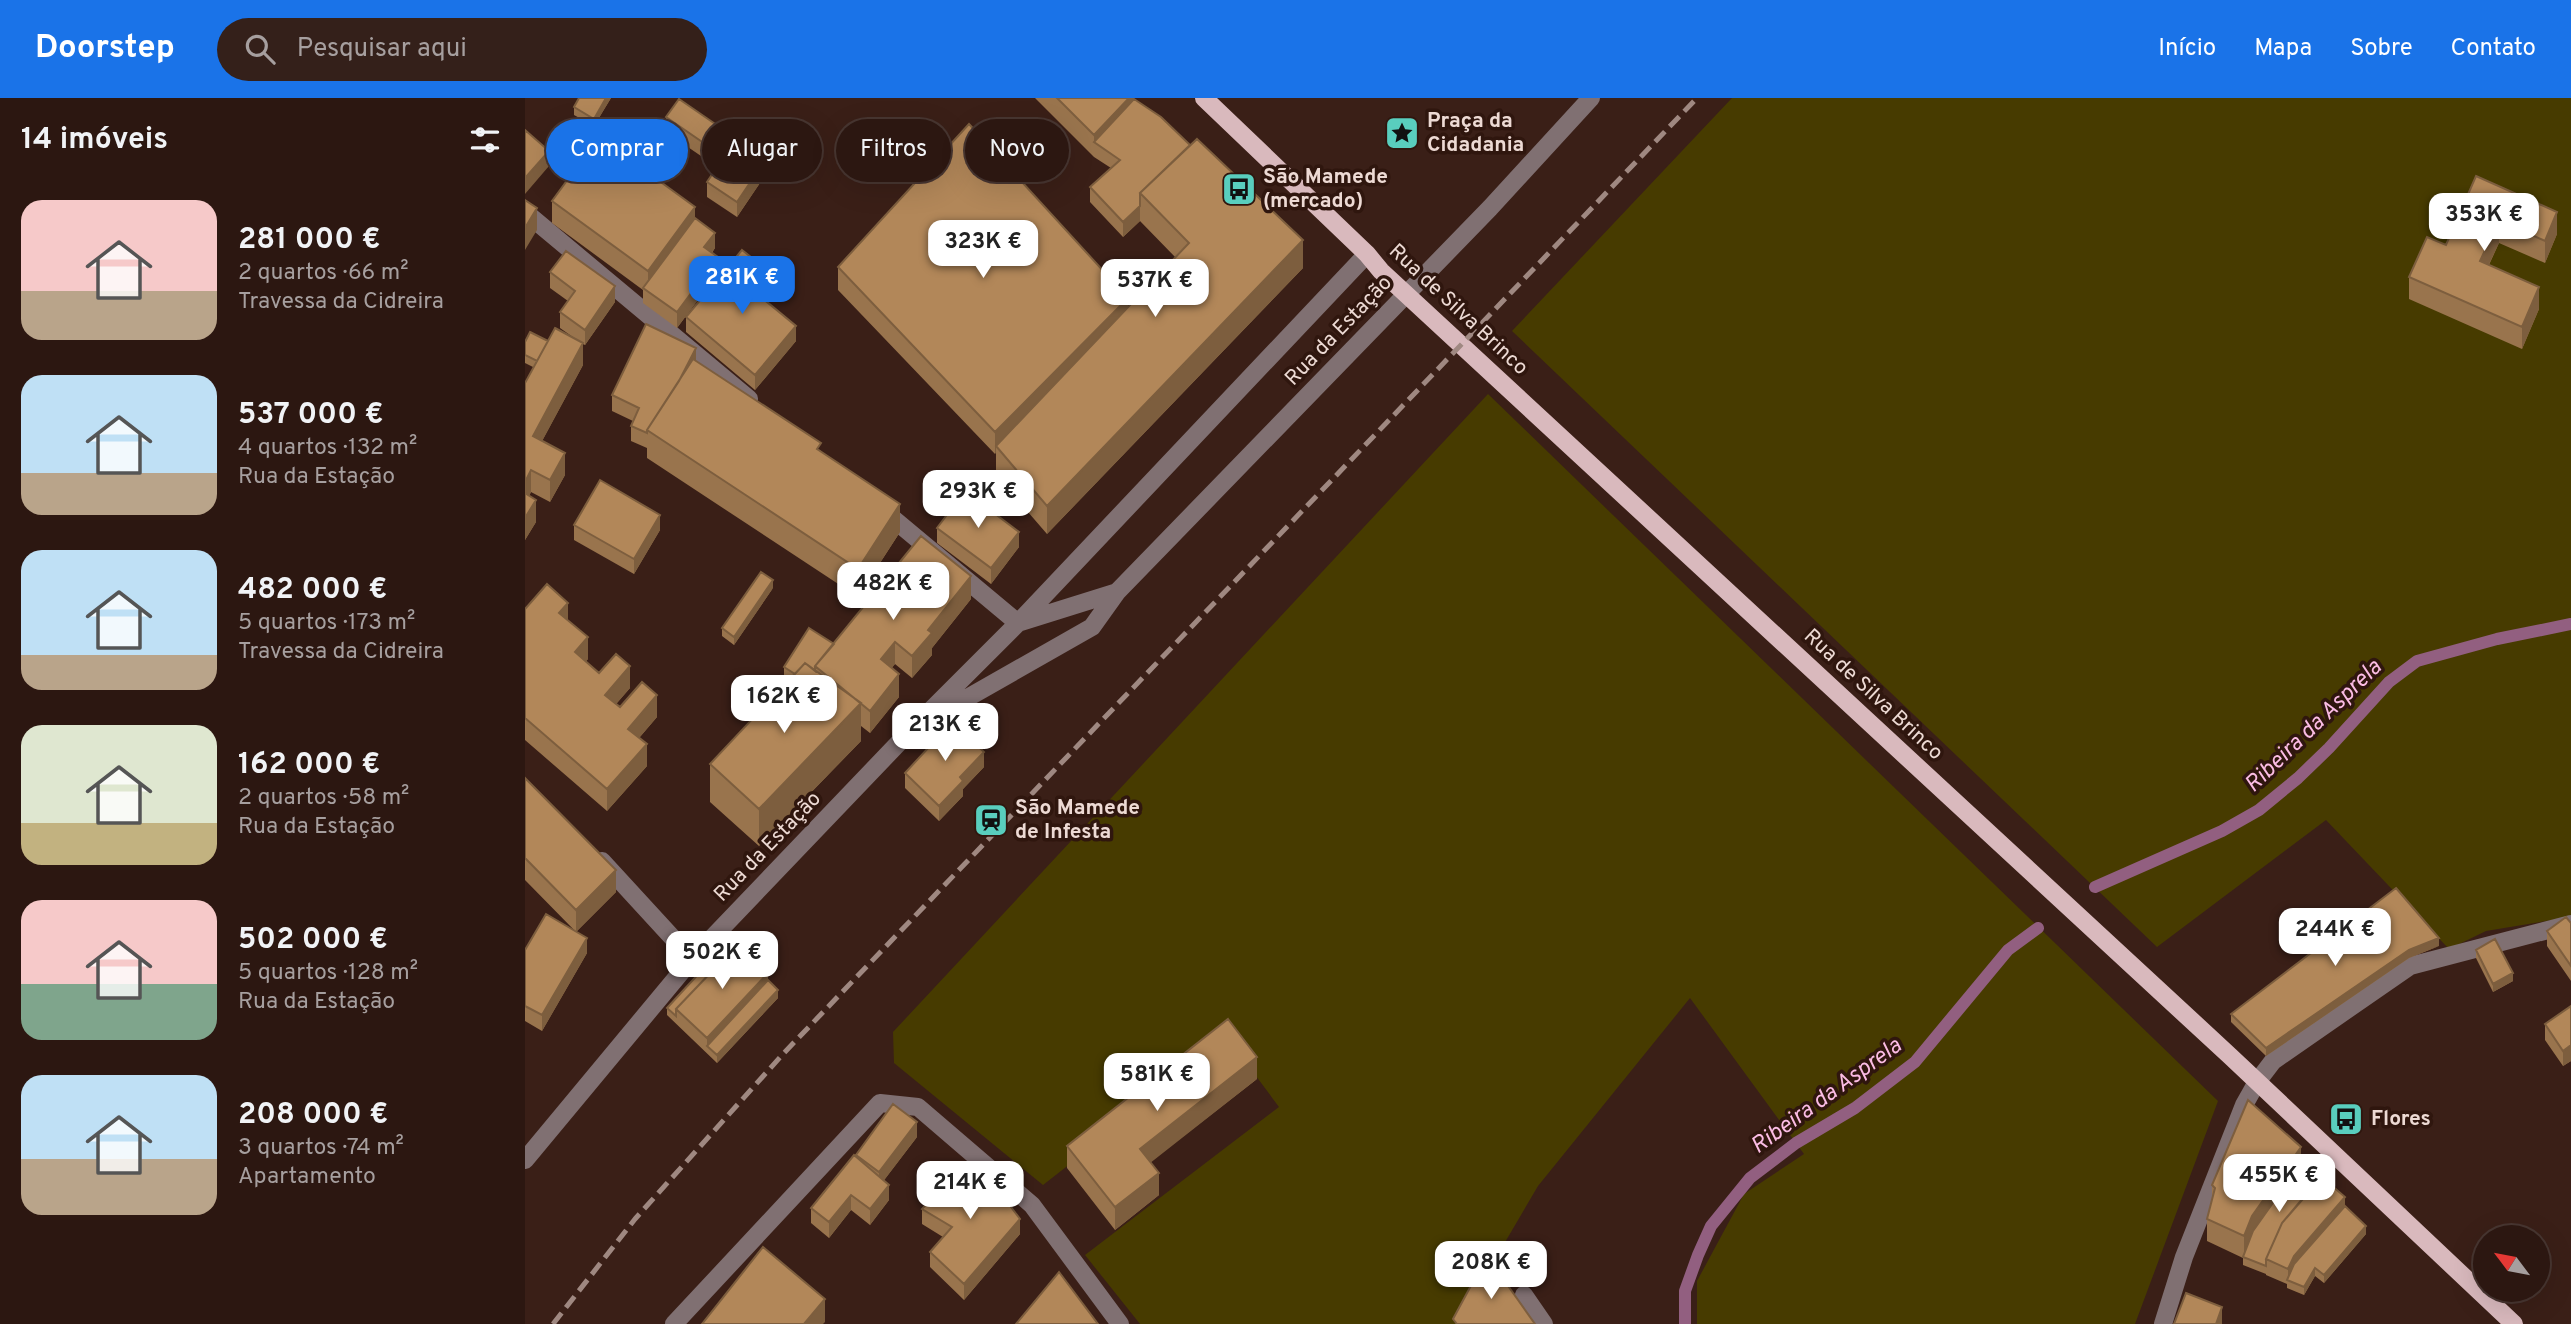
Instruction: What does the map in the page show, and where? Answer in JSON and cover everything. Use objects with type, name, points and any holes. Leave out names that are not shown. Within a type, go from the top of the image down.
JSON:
[{"type":"main road","name":"Rua de Silva Brinco","points":[[1204,98],[1367,254],[1381,271],[2230,1056],[2514,1324]]},
{"type":"street","name":"Rua da Estação","points":[[911,730],[1092,627],[1117,592],[1490,208],[1591,98]]},
{"type":"street","points":[[525,212],[761,409]]},
{"type":"street","name":"Rua da Estação","points":[[525,1160],[692,959],[911,730],[1018,623],[1367,254]]},
{"type":"street","points":[[868,498],[1018,623]]},
{"type":"street","name":"Rua da Estação","points":[[1018,623],[1117,592]]},
{"type":"street","points":[[590,849],[692,959]]},
{"type":"street","points":[[2163,1324],[2184,1257],[2243,1105],[2273,1060],[2410,966],[2571,924]]},
{"type":"street","points":[[674,1324],[880,1102],[918,1107],[1032,1205],[1120,1324]]},
{"type":"street","points":[[1524,1295],[1544,1324]]},
{"type":"shaded area","points":[[1732,98],[2571,98],[2571,917],[2486,931],[2449,949],[2326,820],[2157,947],[1512,331]]},
{"type":"shaded area","points":[[1488,394],[2218,1101],[2135,1324],[1697,1324],[1697,1281],[1744,1194],[1804,1154],[1690,998],[1538,1186],[1457,1324],[1140,1324],[1085,1255],[1279,1107],[1229,1040],[1043,1185],[894,1063],[893,1032]]},
{"type":"building","points":[[579,98],[606,98],[594,119],[574,107]]},
{"type":"building","points":[[1057,98],[1129,98],[1094,135]]},
{"type":"building","points":[[679,99],[708,119],[702,119],[702,142],[688,132],[688,119],[666,117]]},
{"type":"building","points":[[1134,99],[1161,117],[1190,145],[1140,193],[1140,206],[1123,222],[1090,187],[1120,160],[1094,142]]},
{"type":"building","points":[[965,128],[965,182],[1022,182],[1128,298],[995,432],[838,267],[916,182],[951,182],[951,144]]},
{"type":"building","points":[[525,130],[546,148],[546,154],[525,178]]},
{"type":"building","points":[[1197,139],[1303,240],[1047,506],[996,446],[1189,243],[1140,193]]},
{"type":"building","points":[[2476,176],[2557,212],[2545,241],[2499,220],[2480,261],[2539,287],[2522,327],[2409,277],[2427,237],[2446,245]]},
{"type":"building","points":[[566,182],[661,182],[695,207],[648,271],[552,201]]},
{"type":"building","points":[[707,182],[750,182],[737,202]]},
{"type":"building","points":[[525,200],[537,208],[525,228]]},
{"type":"building","points":[[695,218],[715,233],[704,247],[718,257],[677,312],[643,288]]},
{"type":"building","points":[[742,250],[756,261],[748,271],[768,289],[761,297],[796,326],[755,375],[686,317]]},
{"type":"building","points":[[566,251],[615,286],[585,330],[560,312],[575,291],[550,272]]},
{"type":"building","points":[[646,324],[696,348],[647,433],[631,426],[639,408],[612,395]]},
{"type":"building","points":[[555,328],[583,343],[533,436],[565,453],[550,480],[531,470],[525,482],[525,383]]},
{"type":"building","points":[[530,332],[548,341],[537,361],[525,355],[525,342]]},
{"type":"building","points":[[693,359],[821,443],[817,449],[900,504],[858,569],[647,430]]},
{"type":"building","points":[[600,480],[660,515],[634,559],[574,525]]},
{"type":"building","points":[[965,491],[1019,532],[991,568],[937,528]]},
{"type":"building","points":[[525,493],[536,500],[525,518]]},
{"type":"building","points":[[921,536],[971,576],[928,630],[932,633],[912,656],[895,642],[881,659],[899,674],[870,711],[815,666]]},
{"type":"building","points":[[761,572],[773,580],[734,637],[722,628]]},
{"type":"building","points":[[547,584],[568,603],[559,613],[588,637],[575,652],[599,673],[616,654],[630,666],[605,695],[620,707],[642,682],[657,695],[628,729],[647,744],[607,789],[525,718],[525,609]]},
{"type":"building","points":[[809,628],[834,644],[815,666],[815,671],[805,663],[795,674],[784,667]]},
{"type":"building","points":[[805,663],[861,703],[759,809],[710,764]]},
{"type":"building","points":[[953,722],[959,728],[963,725],[969,731],[966,735],[984,752],[960,777],[963,781],[939,806],[905,773],[931,745],[928,742],[942,727],[945,730]]},
{"type":"building","points":[[525,778],[616,870],[576,910],[525,858]]},
{"type":"building","points":[[2396,888],[2439,938],[2409,950],[2266,1048],[2231,1014]]},
{"type":"building","points":[[546,914],[587,938],[542,1015],[525,1006],[525,950]]},
{"type":"building","points":[[2566,917],[2571,923],[2571,966],[2547,931]]},
{"type":"building","points":[[2495,939],[2513,973],[2493,984],[2476,950]]},
{"type":"building","points":[[728,942],[734,948],[676,1009],[676,1016],[667,1008]]},
{"type":"building","points":[[738,944],[768,973],[707,1038],[676,1009]]},
{"type":"building","points":[[768,980],[778,990],[717,1055],[707,1046]]},
{"type":"building","points":[[2571,1006],[2571,1045],[2563,1051],[2545,1024]]},
{"type":"building","points":[[1228,1019],[1257,1057],[1140,1149],[1159,1173],[1115,1207],[1067,1146]]},
{"type":"building","points":[[2248,1100],[2301,1147],[2252,1216],[2244,1236],[2207,1219],[2215,1188],[2212,1185]]},
{"type":"building","points":[[893,1104],[917,1122],[879,1172],[856,1155]]},
{"type":"building","points":[[854,1155],[889,1185],[870,1209],[851,1195],[829,1222],[811,1208]]},
{"type":"building","points":[[964,1163],[993,1183],[1020,1219],[964,1284],[930,1252],[952,1227],[922,1209]]},
{"type":"building","points":[[2301,1163],[2319,1179],[2282,1223],[2266,1259],[2266,1266],[2243,1257],[2253,1231]]},
{"type":"building","points":[[2322,1177],[2345,1197],[2294,1256],[2288,1269],[2266,1259],[2282,1223]]},
{"type":"building","points":[[2345,1206],[2366,1226],[2324,1275],[2315,1268],[2304,1287],[2287,1280],[2294,1264]]},
{"type":"building","points":[[763,1247],[825,1299],[804,1324],[702,1324]]},
{"type":"building","points":[[1487,1256],[1535,1324],[1457,1324],[1453,1319]]},
{"type":"building","points":[[1059,1272],[1098,1324],[1016,1324]]},
{"type":"building","points":[[2186,1293],[2222,1307],[2216,1324],[2174,1324]]},
{"type":"waterway","name":"Ribeira da Asprela","points":[[2095,887],[2222,831],[2259,810],[2329,748],[2389,682],[2417,661],[2497,639],[2571,624]]},
{"type":"waterway","name":"Ribeira da Asprela","points":[[1685,1324],[1685,1291],[1698,1255],[1711,1226],[1750,1178],[1796,1143],[1855,1108],[1915,1062],[2008,950],[2038,928]]},
{"type":"railway","points":[[553,1324],[635,1219],[783,1054],[1697,98]]},
{"type":"place","name":"Praça da Cidadania","points":[[1402,133]]},
{"type":"place","name":"São Mamede (mercado)","points":[[1239,189]]},
{"type":"place","name":"São Mamede de Infesta","points":[[991,820]]},
{"type":"place","name":"Flores","points":[[2346,1119]]}]
